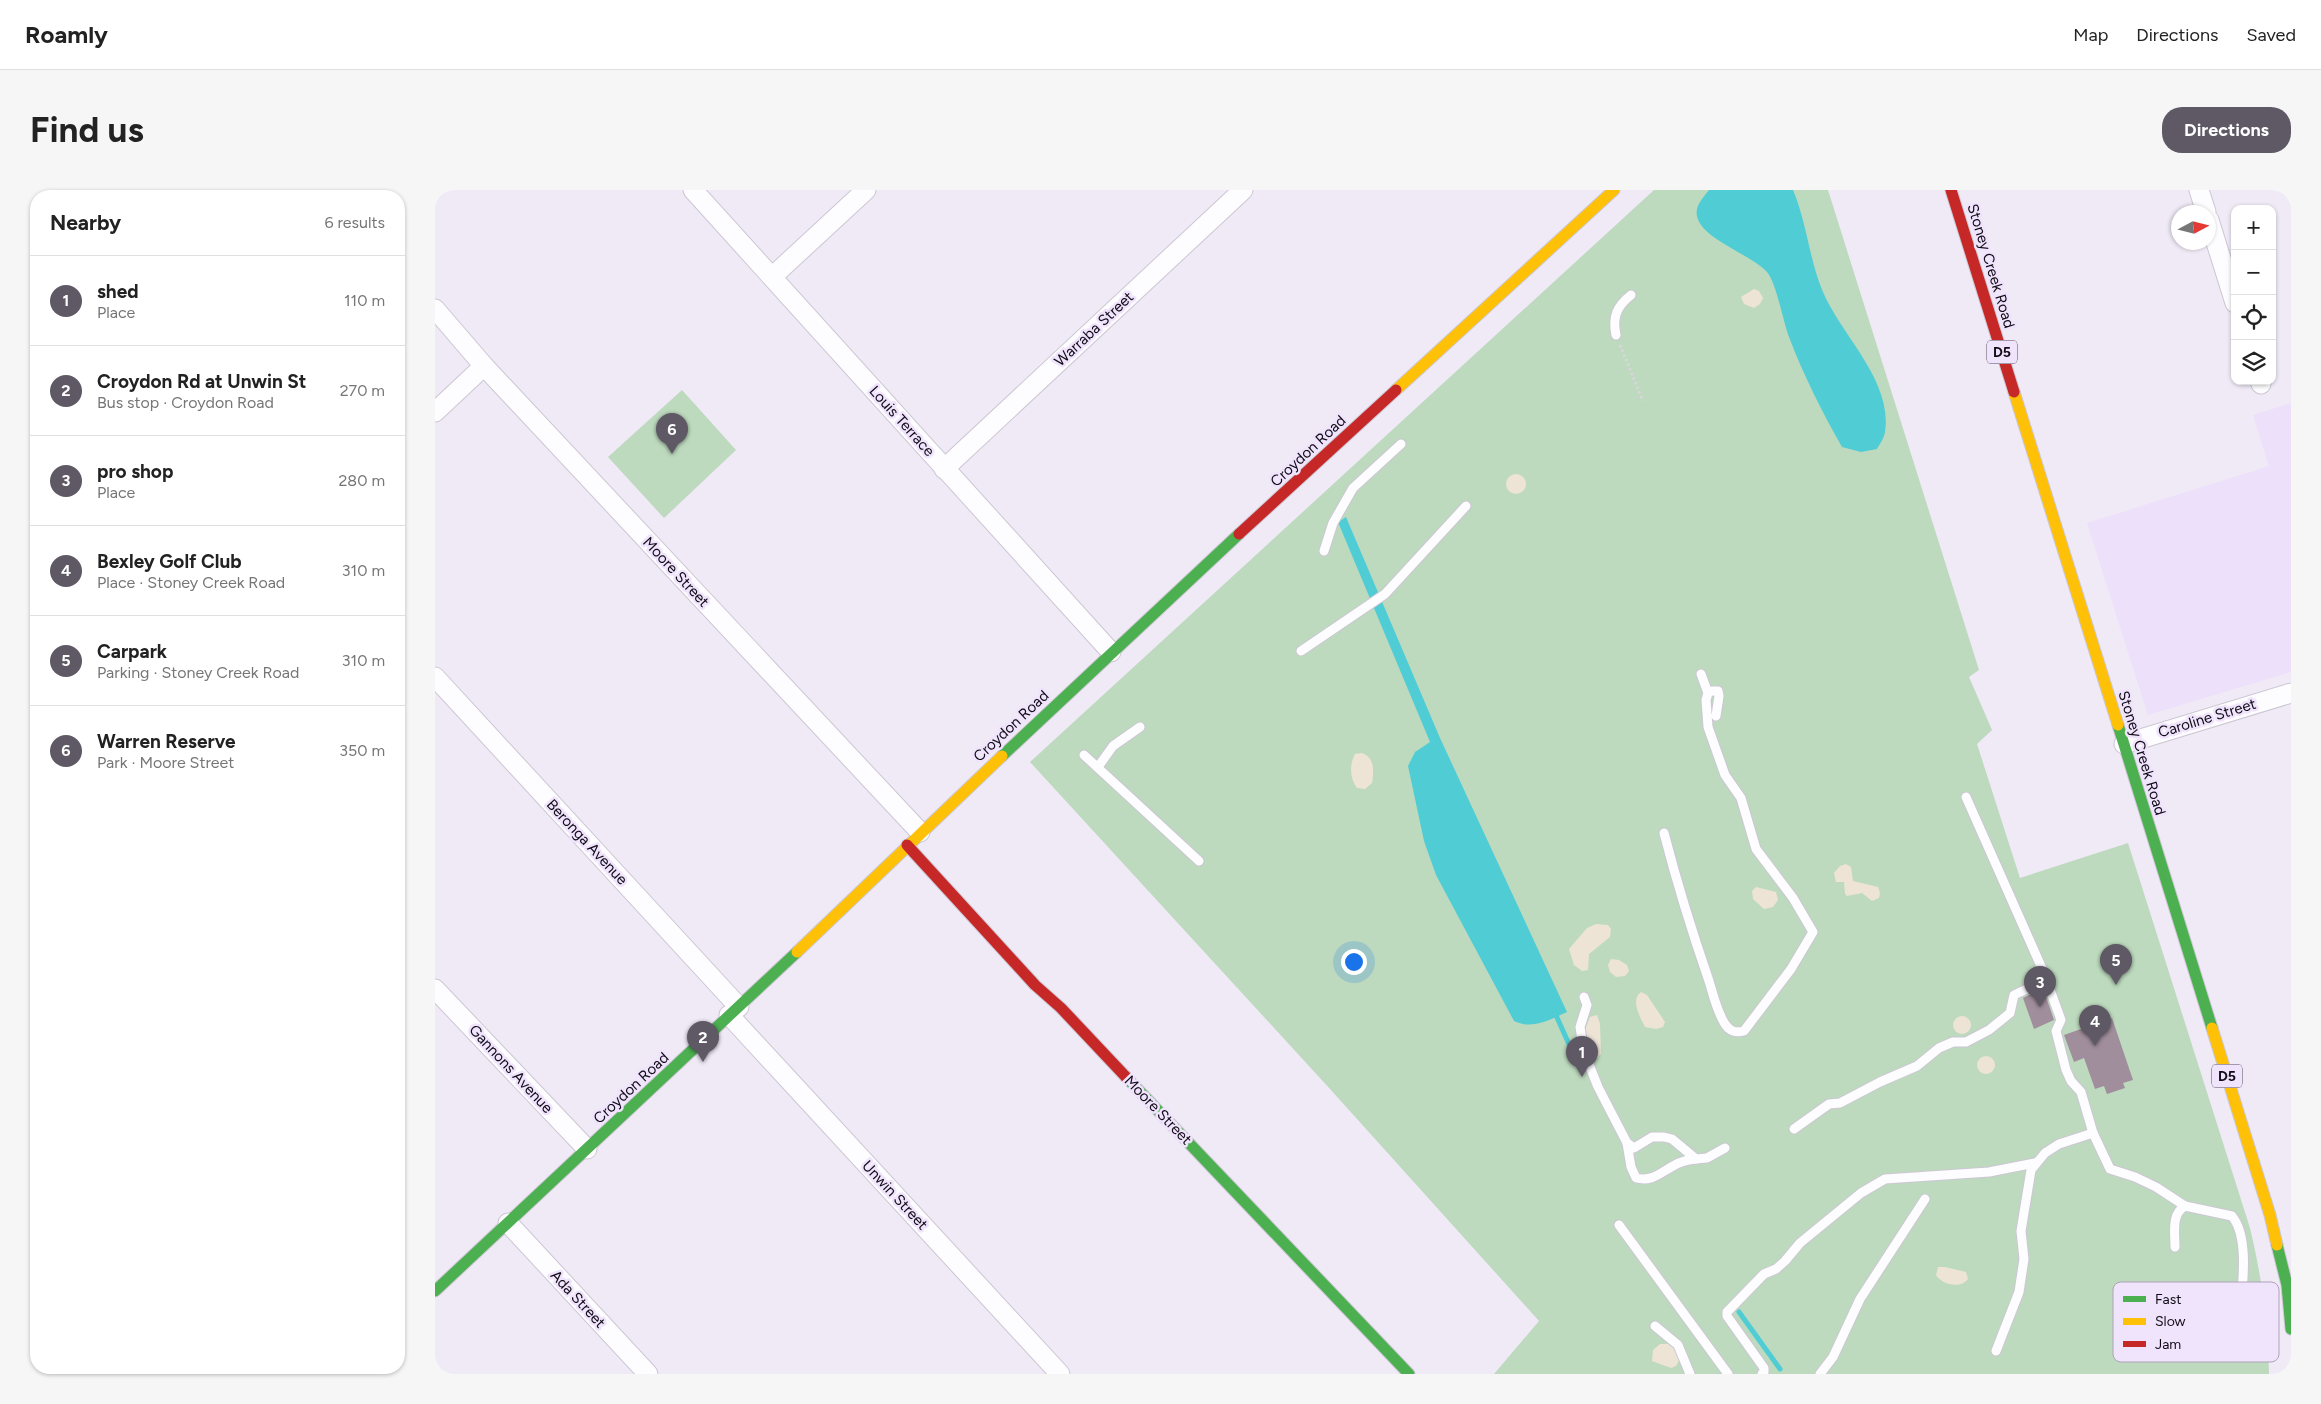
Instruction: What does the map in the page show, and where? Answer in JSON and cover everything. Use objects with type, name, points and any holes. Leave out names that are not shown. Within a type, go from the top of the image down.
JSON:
[{"type":"main road","name":"Croydon Road","points":[[435,1291],[587,1150],[1111,652],[1614,190]]},
{"type":"main road","name":"Stoney Creek Road","points":[[1951,190],[2271,1215],[2283,1266],[2291,1329]]},
{"type":"main road","name":"Moore Street","points":[[913,839],[1035,986],[1061,1008],[1409,1374]]},
{"type":"street","name":"Louis Terrace","points":[[693,190],[773,276],[944,469],[1111,652]]},
{"type":"street","points":[[773,276],[866,190]]},
{"type":"street","name":"Warraba Street","points":[[944,469],[1243,190]]},
{"type":"street","points":[[2199,190],[2204,205]]},
{"type":"street","points":[[2216,242],[2232,295]]},
{"type":"street","name":"Moore Street","points":[[435,309],[484,366],[913,839]]},
{"type":"street","points":[[435,412],[484,366]]},
{"type":"street","name":"Beronga Avenue","points":[[435,677],[734,1011]]},
{"type":"street","name":"Caroline Street","points":[[2124,744],[2291,693]]},
{"type":"street","name":"Gannons Avenue","points":[[435,989],[587,1150]]},
{"type":"street","name":"Unwin Street","points":[[734,1011],[1060,1374]]},
{"type":"street","name":"Ada Street","points":[[508,1223],[648,1374]]},
{"type":"lane","points":[[1616,335],[1614,318],[1617,307],[1631,295]]},
{"type":"lane","points":[[1324,551],[1333,523],[1353,488],[1401,444]]},
{"type":"lane","points":[[1301,651],[1385,594],[1466,506]]},
{"type":"lane","points":[[1663,833],[1700,956],[1724,1024],[1736,1033],[1744,1031],[1791,969],[1813,932],[1793,898],[1756,849],[1741,798],[1725,775],[1708,726],[1707,693],[1701,674]]},
{"type":"lane","points":[[1707,693],[1718,691],[1716,716]]},
{"type":"lane","points":[[1097,767],[1113,746],[1140,727]]},
{"type":"lane","points":[[1084,755],[1199,861]]},
{"type":"lane","points":[[1966,797],[2046,980],[2061,1020],[2056,1030],[2066,1070],[2071,1081],[2081,1092],[2093,1133],[2110,1169],[2135,1177],[2156,1187],[2185,1206],[2232,1216],[2242,1241],[2242,1282]]},
{"type":"lane","points":[[1794,1129],[1829,1104],[1840,1103],[1880,1082],[1917,1066],[1939,1048],[1953,1042],[1966,1042],[1989,1030],[2009,1014],[2014,995],[2046,980]]},
{"type":"lane","points":[[1584,997],[1587,1005],[1581,1027],[1584,1052],[1598,1087],[1627,1143],[1631,1167],[1636,1178],[1644,1180],[1656,1177],[1683,1161],[1707,1158],[1725,1148]]},
{"type":"lane","points":[[1996,1351],[2019,1292],[2023,1259],[2021,1231],[2028,1180],[2035,1162],[2059,1144],[2093,1133]]},
{"type":"lane","points":[[1627,1143],[1634,1148],[1652,1137],[1672,1139],[1696,1159]]},
{"type":"lane","points":[[1762,1374],[1764,1368],[1727,1316],[1727,1312],[1764,1274],[1776,1269],[1800,1243],[1861,1193],[1885,1179],[1989,1172],[2035,1162]]},
{"type":"lane","points":[[1820,1374],[1833,1357],[1859,1299],[1925,1199]]},
{"type":"lane","points":[[2175,1247],[2174,1225],[2178,1214],[2185,1206]]},
{"type":"lane","points":[[1619,1226],[1728,1374]]},
{"type":"lane","points":[[1655,1326],[1678,1345],[1690,1374]]},
{"type":"path","points":[[1616,335],[1643,401]]},
{"type":"shaded area","points":[[2291,403],[2291,672],[2148,715],[2087,523],[2269,466],[2253,415]]},
{"type":"green space","points":[[1654,190],[1828,190],[1979,670],[1969,677],[1992,730],[1977,744],[2020,878],[2128,843],[2250,1228],[2261,1282],[2113,1282],[2113,1362],[2268,1362],[2269,1374],[1494,1374],[1539,1321],[1330,1089],[1030,762]]},
{"type":"green space","points":[[682,390],[736,450],[664,518],[608,457]]},
{"type":"sand","points":[[1754,289],[1759,291],[1763,298],[1760,304],[1754,308],[1744,304],[1741,297]]},
{"type":"sand","points":[[1516,474],[1523,477],[1526,484],[1523,491],[1516,494],[1509,491],[1506,484],[1509,477]]},
{"type":"sand","points":[[1362,753],[1369,758],[1373,765],[1372,783],[1365,789],[1357,788],[1351,772],[1355,754]]},
{"type":"sand","points":[[1846,864],[1851,867],[1853,881],[1878,887],[1879,898],[1872,901],[1862,893],[1847,896],[1845,894],[1844,882],[1836,882],[1834,873],[1840,866]]},
{"type":"sand","points":[[1756,887],[1776,892],[1778,900],[1773,907],[1764,909],[1753,899],[1752,891]]},
{"type":"sand","points":[[1596,924],[1608,925],[1611,929],[1610,937],[1589,954],[1588,970],[1582,971],[1574,965],[1569,949],[1587,928]]},
{"type":"sand","points":[[1611,959],[1619,960],[1627,965],[1629,971],[1625,976],[1616,977],[1610,972],[1608,965]]},
{"type":"sand","points":[[1641,992],[1647,995],[1665,1022],[1663,1027],[1656,1029],[1645,1027],[1636,1004],[1636,999]]},
{"type":"sand","points":[[1597,1015],[1600,1024],[1601,1054],[1597,1058],[1590,1055],[1585,1030],[1590,1017]]},
{"type":"sand","points":[[1958,1016],[1966,1016],[1971,1021],[1969,1032],[1958,1034],[1953,1029],[1953,1021]]},
{"type":"sand","points":[[1986,1056],[1992,1059],[1995,1065],[1992,1071],[1986,1074],[1980,1071],[1977,1065],[1980,1059]]},
{"type":"sand","points":[[1938,1267],[1966,1272],[1968,1279],[1956,1285],[1947,1283],[1936,1275]]},
{"type":"sand","points":[[1660,1344],[1668,1344],[1676,1349],[1680,1359],[1676,1366],[1671,1368],[1652,1361],[1653,1350]]},
{"type":"water","points":[[1709,190],[1793,190],[1802,215],[1814,267],[1823,292],[1831,308],[1864,359],[1881,395],[1885,413],[1885,432],[1877,449],[1861,452],[1842,447],[1813,393],[1794,351],[1776,293],[1767,272],[1712,236],[1703,228],[1698,219],[1697,209]]},
{"type":"water","points":[[1346,517],[1440,738],[1567,1012],[1547,1021],[1527,1025],[1514,1021],[1436,875],[1424,841],[1408,766],[1415,752],[1430,742],[1338,522]]},
{"type":"building","points":[[2043,988],[2054,1020],[2034,1029],[2023,998]]},
{"type":"building","points":[[2112,1018],[2133,1080],[2123,1083],[2125,1088],[2107,1094],[2104,1086],[2095,1089],[2084,1058],[2074,1062],[2064,1035]]},
{"type":"waterway","points":[[1555,1013],[1577,1062]]},
{"type":"waterway","points":[[1739,1312],[1780,1369]]},
{"type":"traffic: fast","points":[[1002,756],[1239,534]]},
{"type":"traffic: fast","points":[[2118,725],[2212,1028]]},
{"type":"traffic: fast","points":[[435,1291],[797,952]]},
{"type":"traffic: fast","points":[[1126,1077],[1409,1374]]},
{"type":"traffic: fast","points":[[2277,1245],[2287,1285],[2291,1329]]},
{"type":"traffic: slow","points":[[1396,390],[1614,190]]},
{"type":"traffic: slow","points":[[2014,392],[2118,725]]},
{"type":"traffic: slow","points":[[797,952],[1002,756]]},
{"type":"traffic: slow","points":[[2212,1028],[2270,1215],[2277,1245]]},
{"type":"traffic: jam","points":[[1951,190],[2014,392]]},
{"type":"traffic: jam","points":[[1239,534],[1396,390]]},
{"type":"traffic: jam","points":[[907,845],[1035,985],[1061,1008],[1126,1077]]},
{"type":"place","name":"Warren Reserve","points":[[672,454]]},
{"type":"place","name":"Carpark","points":[[2116,985]]},
{"type":"place","name":"pro shop","points":[[2040,1007]]},
{"type":"place","name":"Bexley Golf Club","points":[[2095,1046]]},
{"type":"place","name":"Croydon Rd at Unwin St","points":[[703,1062]]},
{"type":"place","name":"shed","points":[[1582,1077]]}]
